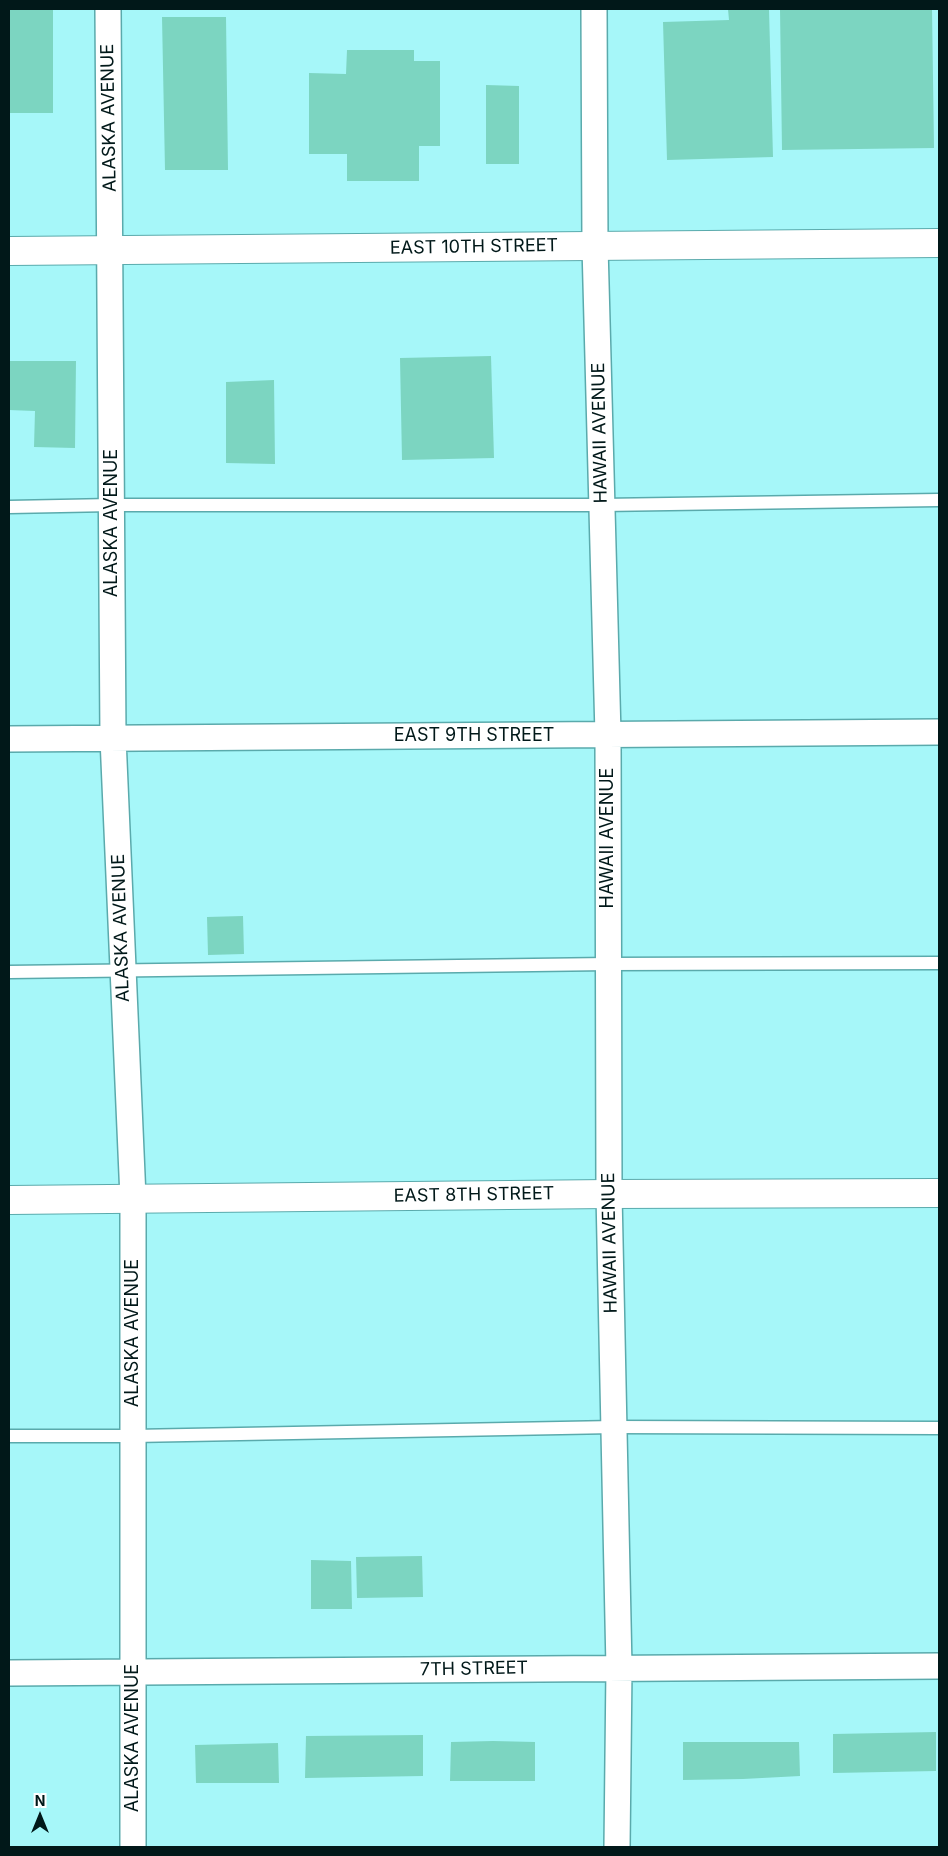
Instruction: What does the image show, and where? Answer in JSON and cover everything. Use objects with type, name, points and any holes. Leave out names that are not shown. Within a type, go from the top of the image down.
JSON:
[{"type":"main road","name":"EAST 10TH STREET","points":[[9,251],[939,243]]},
{"type":"main road","name":"EAST 8TH STREET","points":[[9,1200],[939,1193]]},
{"type":"street","name":"ALASKA AVENUE","points":[[108,9],[113,738],[133,1198],[133,1847]]},
{"type":"street","name":"HAWAII AVENUE","points":[[594,9],[595,246],[608,735],[609,1194],[619,1668],[617,1847]]},
{"type":"street","name":"EAST 9TH STREET","points":[[9,739],[939,732]]},
{"type":"street","name":"7TH STREET","points":[[9,1673],[939,1666]]},
{"type":"lane","points":[[9,507],[112,505],[602,505],[939,500]]},
{"type":"lane","points":[[9,972],[608,964],[939,962]]},
{"type":"lane","points":[[9,1436],[133,1436],[614,1427],[939,1428]]},
{"type":"building","points":[[9,9],[53,9],[53,113],[9,113]]},
{"type":"building","points":[[728,9],[769,9],[773,157],[667,160],[663,22],[729,20]]},
{"type":"building","points":[[780,9],[932,9],[934,148],[782,150]]},
{"type":"building","points":[[162,17],[226,17],[228,170],[165,170]]},
{"type":"building","points":[[347,50],[414,50],[414,61],[440,61],[440,146],[419,146],[419,181],[347,181],[347,154],[309,154],[309,73],[346,74]]},
{"type":"building","points":[[486,85],[519,86],[519,164],[486,164]]},
{"type":"building","points":[[491,356],[494,458],[402,460],[400,358]]},
{"type":"building","points":[[9,361],[76,361],[75,448],[34,447],[35,411],[9,410]]},
{"type":"building","points":[[274,380],[275,464],[226,463],[226,382]]},
{"type":"building","points":[[243,916],[244,954],[208,955],[207,917]]},
{"type":"building","points":[[422,1556],[423,1597],[357,1598],[356,1557]]},
{"type":"building","points":[[311,1560],[351,1561],[352,1609],[311,1609]]},
{"type":"building","points":[[936,1732],[936,1771],[833,1773],[833,1734]]},
{"type":"building","points":[[423,1735],[423,1776],[305,1778],[306,1736]]},
{"type":"building","points":[[451,1742],[535,1742],[535,1781],[450,1781]]},
{"type":"building","points":[[683,1742],[799,1742],[800,1776],[683,1780]]},
{"type":"building","points":[[278,1743],[279,1783],[196,1783],[195,1745]]}]
